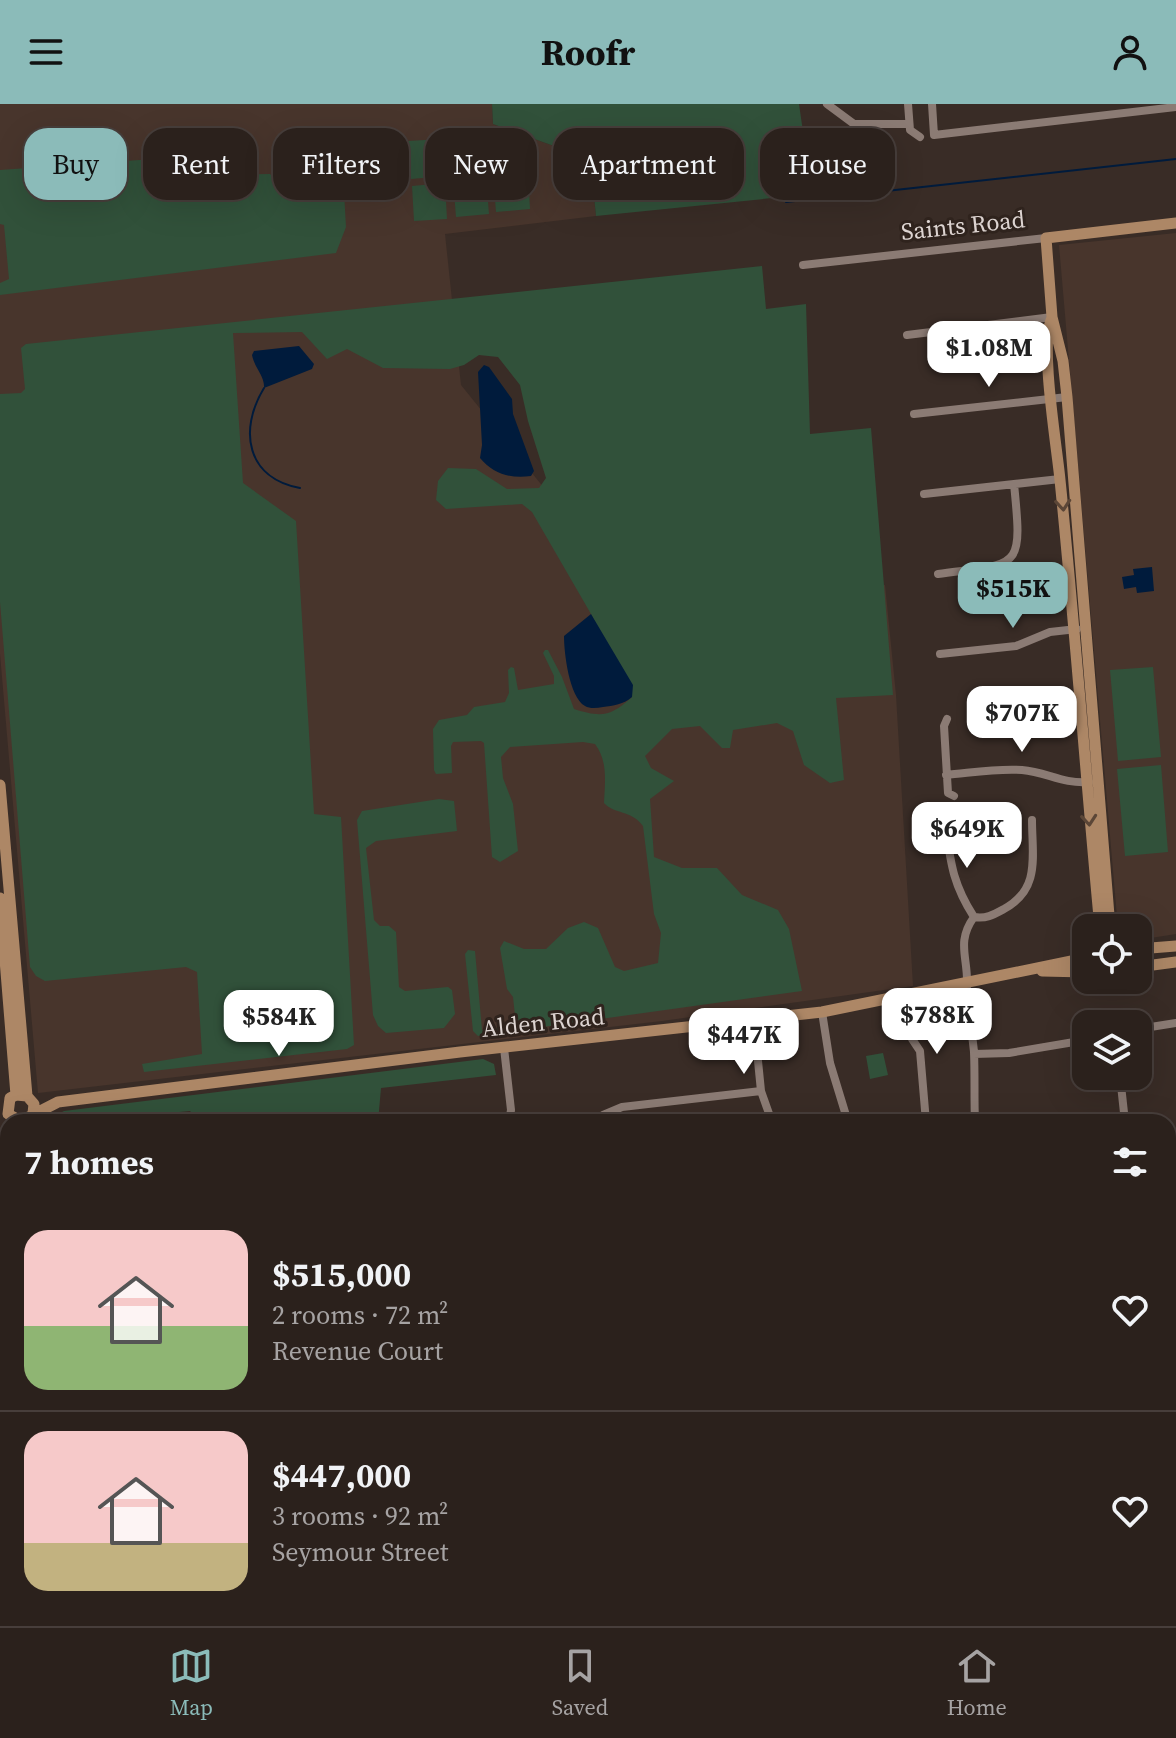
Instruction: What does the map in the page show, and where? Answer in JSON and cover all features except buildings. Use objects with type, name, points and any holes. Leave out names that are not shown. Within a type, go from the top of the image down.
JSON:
[{"type":"street","points":[[827,104],[854,124],[909,124]]},
{"type":"street","points":[[908,104],[910,130],[920,137]]},
{"type":"street","points":[[932,104],[934,135],[1176,107]]},
{"type":"street","name":"Saints Road","points":[[803,265],[1176,223]]},
{"type":"street","points":[[1046,238],[1052,317],[1063,361],[1072,454],[1079,628]]},
{"type":"street","points":[[907,335],[1052,317]]},
{"type":"street","points":[[1052,317],[1047,327],[1048,365],[1079,628],[1099,914]]},
{"type":"street","points":[[914,414],[1067,397]]},
{"type":"street","points":[[1057,446],[1063,452],[1072,454]]},
{"type":"street","points":[[924,494],[1060,479]]},
{"type":"street","points":[[938,574],[1001,565],[1015,553],[1019,530],[1014,484]]},
{"type":"street","points":[[940,654],[1016,646],[1050,632],[1079,628]]},
{"type":"street","points":[[947,719],[944,726],[946,775],[948,793],[954,796]]},
{"type":"street","points":[[946,775],[1018,770],[1064,782],[1092,782]]},
{"type":"street","points":[[1092,782],[1108,914]]},
{"type":"street","points":[[0,785],[5,946]]},
{"type":"street","points":[[974,917],[987,918],[1012,905],[1025,893],[1032,876],[1032,820]]},
{"type":"street","points":[[946,830],[954,881],[974,917]]},
{"type":"street","points":[[0,898],[16,1099],[34,1104],[33,1113]]},
{"type":"street","points":[[974,917],[966,927],[962,950],[967,984],[964,994],[974,1054],[975,1114]]},
{"type":"street","points":[[1152,948],[1176,946]]},
{"type":"street","name":"Alden Road","points":[[16,1099],[58,1102],[754,1021],[909,996],[1072,961]]},
{"type":"street","points":[[1152,965],[1176,962]]},
{"type":"street","name":"Alden Road","points":[[1030,970],[1072,972]]},
{"type":"street","points":[[909,996],[912,1039],[920,1051],[925,1114]]},
{"type":"street","points":[[822,1012],[830,1063],[846,1114]]},
{"type":"street","points":[[754,1021],[761,1091],[769,1114]]},
{"type":"street","points":[[1152,1027],[1176,1023]]},
{"type":"street","points":[[974,1054],[1009,1053],[1072,1042]]},
{"type":"street","points":[[504,1048],[510,1114]]},
{"type":"street","points":[[1122,1090],[1124,1114]]},
{"type":"street","points":[[605,1114],[622,1107],[761,1091]]},
{"type":"street","name":"Alden Road","points":[[33,1113],[58,1102]]},
{"type":"shaded area","points":[[0,104],[492,104],[493,124],[504,128],[425,128],[425,200],[537,200],[537,140],[553,146],[553,200],[594,200],[596,216],[445,234],[461,385],[635,601],[885,585],[896,695],[913,986],[662,1021],[38,1093],[0,654]]},
{"type":"shaded area","points":[[1176,233],[1176,934],[1152,938],[1152,914],[1117,914],[1059,245]]},
{"type":"green space","points":[[492,104],[799,104],[802,128],[760,128],[760,199],[596,216],[594,200],[744,200],[744,128],[553,128],[553,146],[537,140],[537,128],[504,128],[493,124]]},
{"type":"green space","points":[[425,140],[425,178],[411,179],[409,141]]},
{"type":"green space","points":[[143,160],[143,200],[257,200],[257,174],[270,174],[273,177],[273,200],[344,200],[346,227],[336,253],[0,295],[0,283],[9,279],[4,225],[0,224],[0,170],[24,168],[24,200],[127,200],[127,161]]},
{"type":"green space","points":[[425,185],[425,200],[446,200],[447,219],[414,221],[412,186]]},
{"type":"green space","points":[[455,200],[488,200],[489,214],[456,217]]},
{"type":"green space","points":[[495,200],[530,200],[530,209],[496,212]]},
{"type":"green space","points":[[762,266],[766,309],[806,304],[810,434],[871,428],[893,695],[836,698],[844,780],[830,783],[804,765],[793,731],[777,723],[733,730],[730,748],[722,748],[700,726],[672,729],[645,756],[651,768],[674,781],[650,799],[654,857],[682,868],[717,868],[742,895],[778,910],[789,929],[802,991],[478,1036],[473,1031],[465,954],[468,950],[475,951],[482,1030],[516,1025],[513,997],[507,989],[500,948],[504,941],[524,949],[546,949],[568,928],[584,922],[598,928],[615,967],[624,971],[658,963],[661,933],[654,914],[643,826],[633,817],[604,803],[604,765],[595,744],[583,742],[510,747],[501,757],[503,778],[513,804],[518,851],[500,862],[492,857],[484,743],[453,742],[452,773],[436,774],[433,729],[439,720],[467,715],[474,707],[505,702],[509,693],[508,670],[511,667],[514,668],[518,690],[554,684],[554,676],[543,653],[545,650],[548,650],[562,677],[574,709],[606,714],[632,697],[591,614],[532,512],[522,504],[446,509],[436,500],[438,481],[448,468],[476,469],[507,489],[539,488],[546,478],[520,385],[498,357],[479,355],[464,365],[450,369],[383,368],[347,349],[327,359],[302,332],[233,333],[243,483],[296,521],[314,814],[341,817],[354,1045],[347,1049],[144,1072],[142,1064],[202,1054],[197,972],[186,967],[45,981],[36,976],[30,967],[0,602],[0,394],[21,393],[25,389],[21,348],[26,344]]},
{"type":"green space","points":[[1153,667],[1161,757],[1118,761],[1110,670]]},
{"type":"green space","points":[[1161,765],[1168,852],[1125,856],[1117,769]]},
{"type":"green space","points":[[439,799],[454,801],[457,831],[376,841],[366,848],[374,920],[396,932],[399,987],[405,991],[448,987],[452,990],[455,1014],[444,1028],[386,1033],[373,1015],[357,820],[362,811]]},
{"type":"green space","points":[[883,1053],[888,1075],[870,1079],[866,1056]]},
{"type":"green space","points":[[483,1059],[494,1064],[496,1075],[381,1088],[379,1114],[193,1114],[190,1111],[58,1114]]},
{"type":"water","points":[[299,346],[314,364],[312,369],[264,388],[253,359],[254,351]]},
{"type":"water","points":[[484,365],[489,367],[512,399],[513,414],[534,471],[531,476],[503,474],[480,458],[478,372]]},
{"type":"water","points":[[1152,567],[1154,591],[1137,593],[1136,587],[1124,589],[1122,577],[1134,575],[1133,569]]},
{"type":"water","points":[[591,614],[633,685],[632,697],[626,701],[596,708],[587,707],[575,694],[566,663],[564,636]]},
{"type":"water","points":[[1031,694],[1057,700],[1062,730],[1059,733],[1035,727],[993,724],[994,717],[999,713],[1000,697]]},
{"type":"waterway","points":[[786,202],[1176,159]]},
{"type":"waterway","points":[[264,388],[251,420],[252,450],[268,474],[282,483],[300,488]]}]
